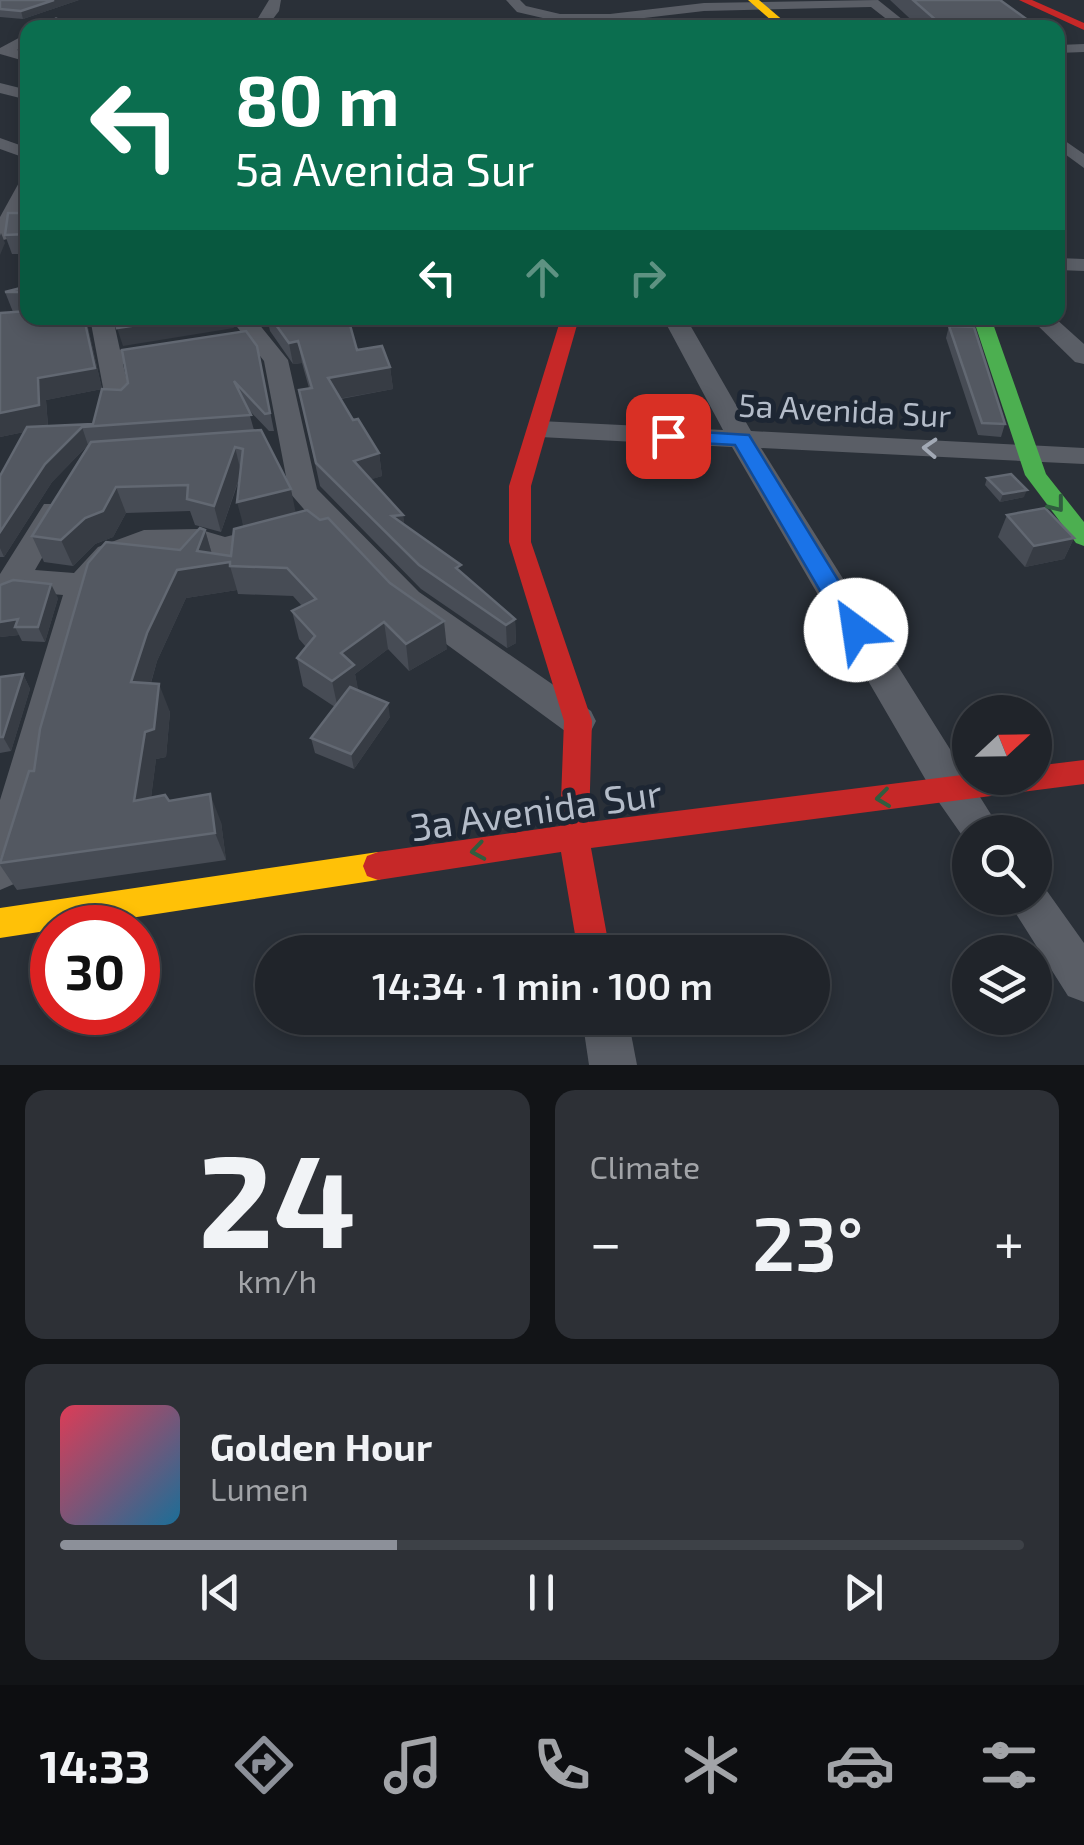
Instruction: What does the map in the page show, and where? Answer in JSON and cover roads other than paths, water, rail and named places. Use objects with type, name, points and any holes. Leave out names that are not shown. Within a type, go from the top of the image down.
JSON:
[{"type":"street","points":[[512,0],[522,9],[551,20]]},
{"type":"street","points":[[1024,0],[1084,27]]},
{"type":"street","points":[[590,20],[757,3],[872,2],[896,20]]},
{"type":"street","points":[[757,3],[777,20]]},
{"type":"street","points":[[20,42],[5,50],[20,55]]},
{"type":"street","points":[[0,235],[14,215]]},
{"type":"street","points":[[104,325],[118,398]]},
{"type":"street","points":[[568,325],[520,486],[520,542],[578,721],[574,837],[591,935]]},
{"type":"street","points":[[679,325],[742,440],[952,789]]},
{"type":"street","points":[[984,325],[1028,453],[1049,496],[1084,538]]},
{"type":"street","points":[[1049,325],[1084,358]]},
{"type":"street","points":[[221,342],[249,327],[276,360],[282,441],[303,492],[408,600],[578,721]]},
{"type":"street","points":[[113,358],[185,347]]},
{"type":"street","name":"5a Avenida Sur","points":[[540,429],[1084,456]]},
{"type":"street","points":[[7,584],[63,494]]},
{"type":"street","points":[[0,870],[82,585],[109,554],[144,540],[198,539],[225,547],[259,541],[332,518]]},
{"type":"street","points":[[7,584],[82,585]]},
{"type":"street","name":"3a Avenida Sur","points":[[1052,776],[1084,772]]},
{"type":"street","name":"3a Avenida Sur","points":[[0,924],[574,837],[952,789]]},
{"type":"street","points":[[1039,915],[1084,980]]},
{"type":"street","points":[[607,1035],[612,1065]]}]
